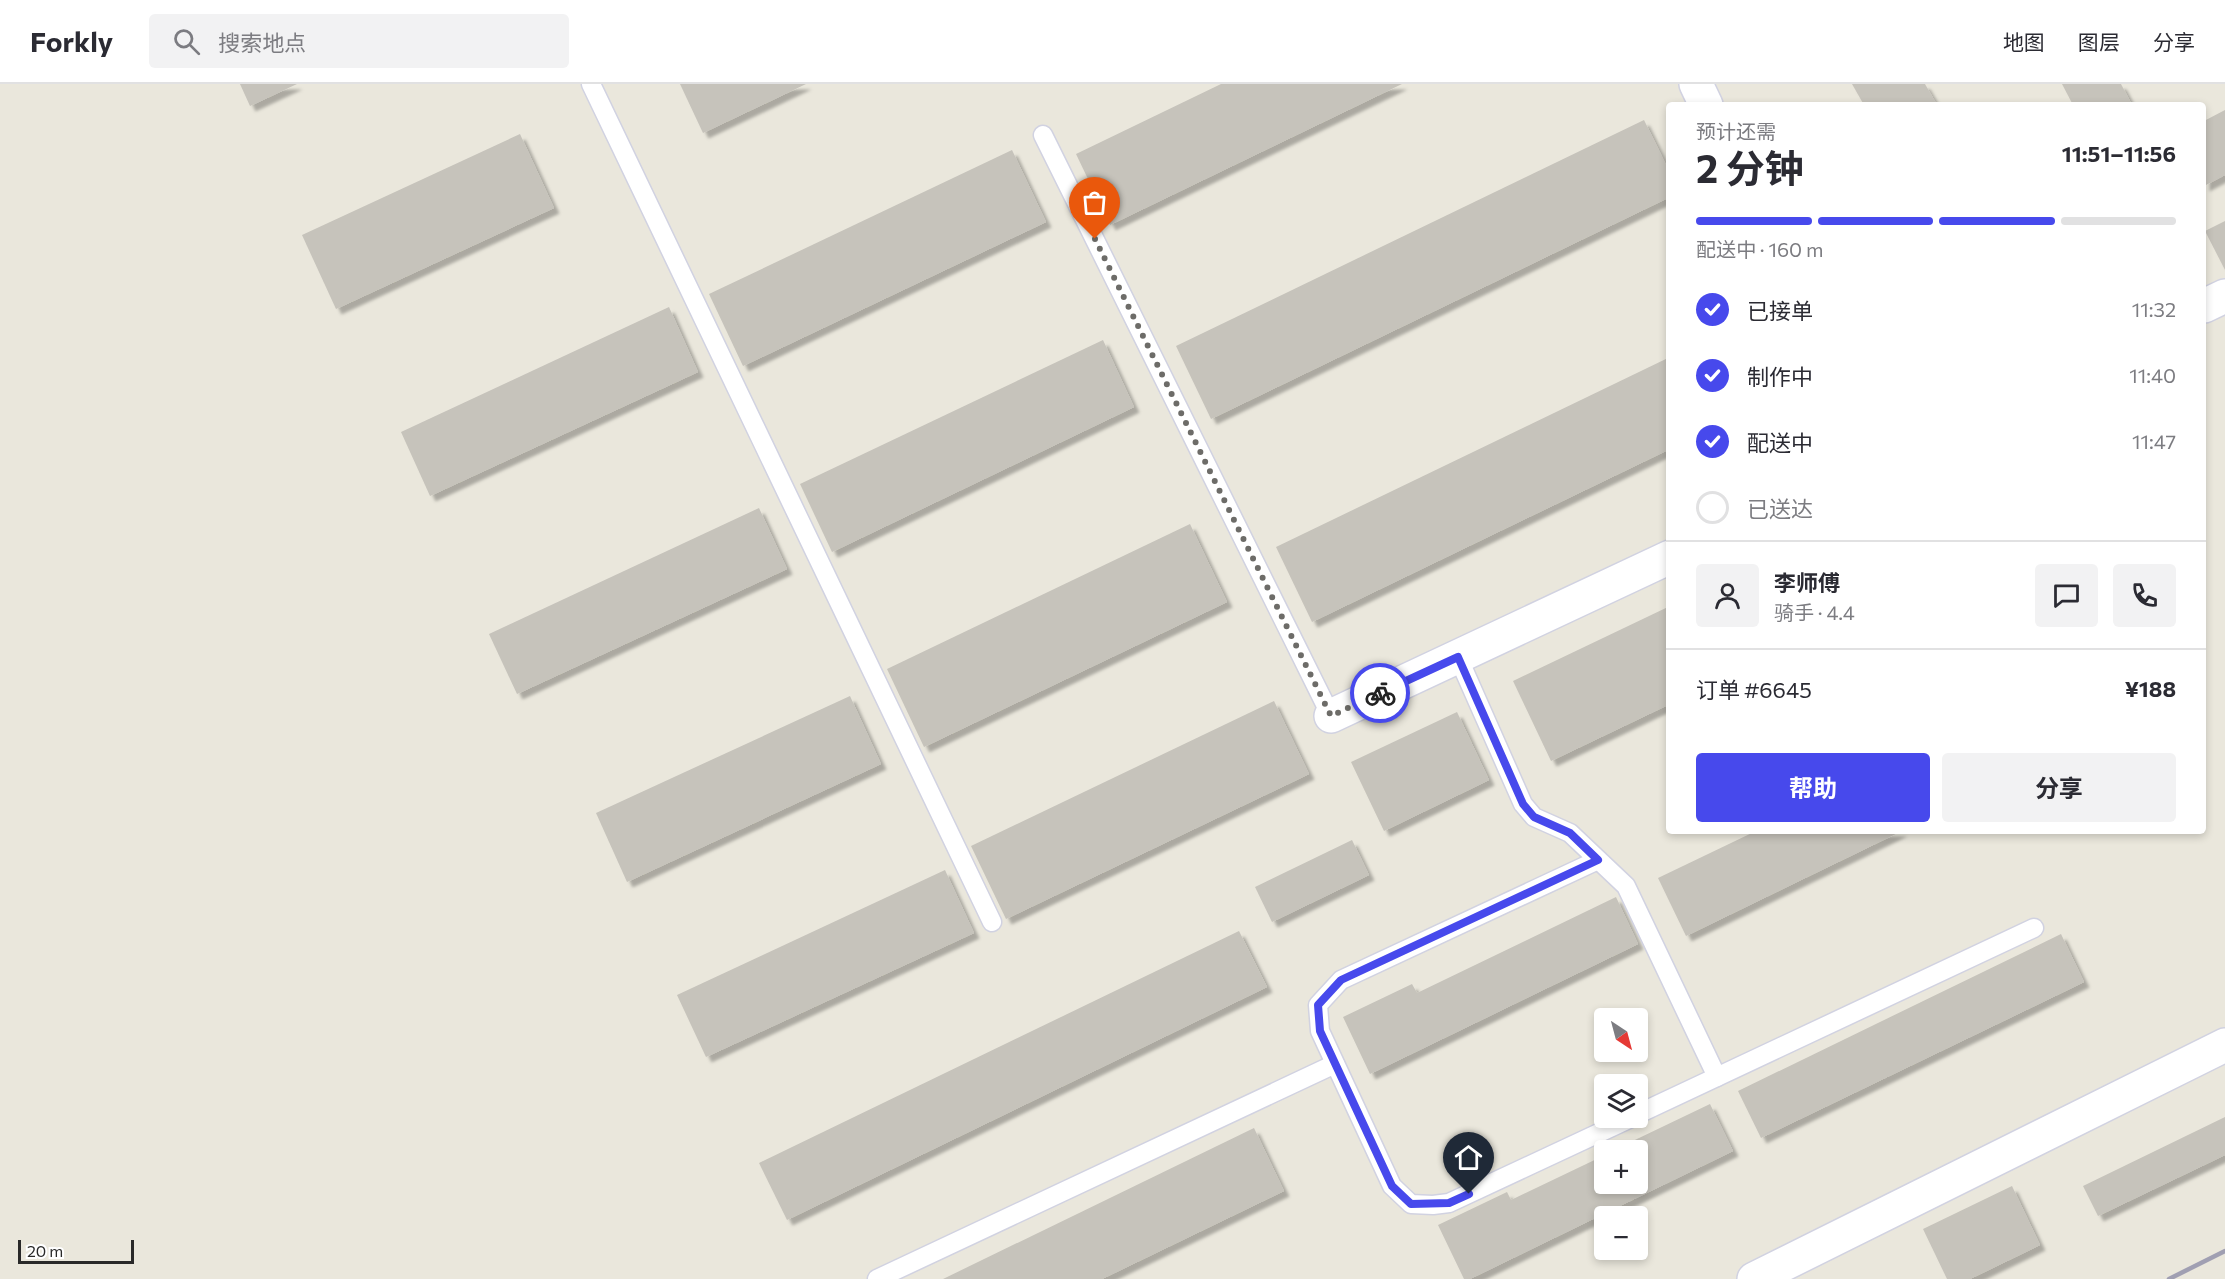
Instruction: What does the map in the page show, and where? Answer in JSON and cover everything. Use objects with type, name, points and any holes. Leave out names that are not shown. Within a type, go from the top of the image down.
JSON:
[{"type":"street","points":[[1696,84],[1705,102]]},
{"type":"street","points":[[2206,305],[2225,296]]},
{"type":"street","points":[[1331,716],[1666,559]]},
{"type":"street","points":[[1754,1279],[2225,1045]]},
{"type":"lane","points":[[591,84],[992,922]]},
{"type":"lane","points":[[1043,135],[1331,716]]},
{"type":"lane","points":[[1458,657],[1523,804],[1534,817],[1570,833],[1626,886],[1717,1077]]},
{"type":"lane","points":[[1598,860],[1341,980],[1318,1005],[1320,1031],[1392,1186],[1411,1204],[1449,1203],[1610,1128]]},
{"type":"lane","points":[[1648,1109],[2034,928]]},
{"type":"lane","points":[[877,1279],[1335,1064]]},
{"type":"building","points":[[240,84],[297,84],[250,106]]},
{"type":"building","points":[[680,84],[806,84],[703,133]]},
{"type":"building","points":[[1221,84],[1402,84],[1110,225],[1076,154]]},
{"type":"building","points":[[1852,84],[1925,84],[1935,102],[1862,102]]},
{"type":"building","points":[[2062,84],[2121,84],[2130,102],[2071,102]]},
{"type":"building","points":[[2225,110],[2225,175],[2206,185],[2206,120]]},
{"type":"building","points":[[1644,120],[1666,165],[1666,199],[1211,419],[1176,346]]},
{"type":"building","points":[[520,134],[554,208],[336,309],[302,235]]},
{"type":"building","points":[[1012,150],[1046,222],[743,366],[709,294]]},
{"type":"building","points":[[2225,221],[2225,270],[2206,233],[2206,230]]},
{"type":"building","points":[[669,307],[698,372],[430,496],[401,432]]},
{"type":"building","points":[[1103,340],[1134,407],[832,552],[800,484]]},
{"type":"building","points":[[1666,359],[1666,451],[1312,622],[1276,547]]},
{"type":"building","points":[[759,508],[787,569],[517,694],[489,634]]},
{"type":"building","points":[[1190,524],[1227,602],[924,747],[887,669]]},
{"type":"building","points":[[1666,608],[1666,706],[1551,761],[1513,681]]},
{"type":"building","points":[[850,696],[881,764],[627,882],[596,813]]},
{"type":"building","points":[[1274,701],[1309,774],[1006,919],[971,846]]},
{"type":"building","points":[[1457,712],[1489,780],[1384,831],[1351,762]]},
{"type":"building","points":[[1750,834],[1896,834],[1686,936],[1658,878]]},
{"type":"building","points":[[1352,840],[1369,875],[1272,922],[1255,887]]},
{"type":"building","points":[[945,870],[974,933],[706,1057],[677,995]]},
{"type":"building","points":[[1616,897],[1638,944],[1370,1074],[1343,1017],[1412,984],[1417,993]]},
{"type":"building","points":[[1239,931],[1267,987],[787,1220],[759,1163]]},
{"type":"building","points":[[2061,934],[2084,982],[1761,1138],[1738,1091]]},
{"type":"building","points":[[1710,1104],[1733,1151],[1648,1192],[1648,1140],[1635,1140]]},
{"type":"building","points":[[2225,1117],[2225,1155],[2098,1216],[2083,1186]]},
{"type":"building","points":[[1254,1128],[1284,1191],[1102,1279],[943,1279]]},
{"type":"building","points":[[1594,1160],[1594,1194],[1645,1194],[1620,1206],[1594,1206],[1594,1219],[1470,1279],[1464,1279],[1438,1225],[1507,1192],[1511,1200]]},
{"type":"building","points":[[2012,1186],[2040,1245],[1970,1279],[1947,1279],[1923,1229]]},
{"type":"railway","points":[[2169,1279],[2225,1251]]},
{"type":"way so far","points":[[1095,239],[1331,716],[1380,693]]},
{"type":"route","points":[[1380,693],[1458,657],[1523,804],[1534,817],[1570,833],[1598,860],[1341,980],[1318,1005],[1320,1031],[1392,1186],[1411,1204],[1449,1203],[1469,1194]]}]
